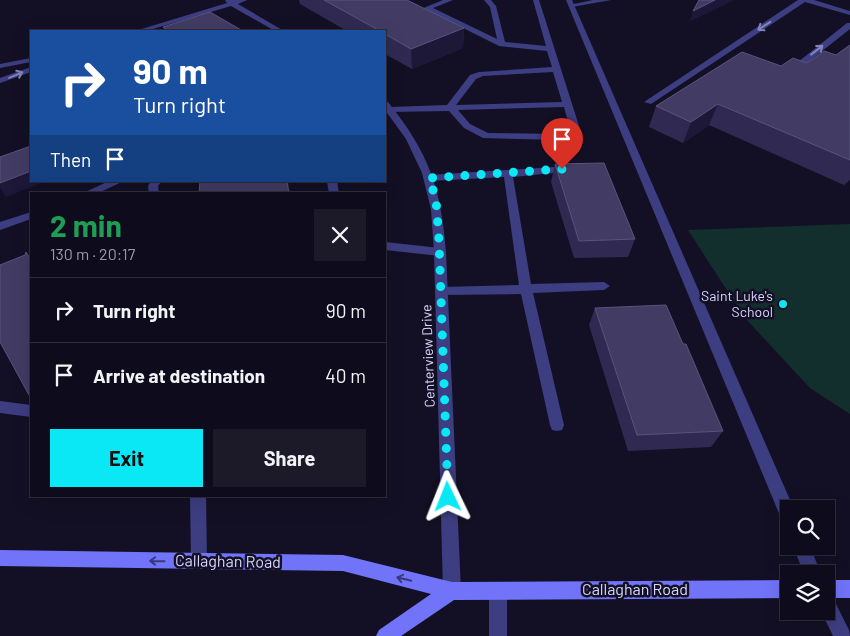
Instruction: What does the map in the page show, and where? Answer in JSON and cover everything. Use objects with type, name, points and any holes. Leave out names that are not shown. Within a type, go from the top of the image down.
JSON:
[{"type":"main road","name":"Callaghan Road","points":[[0,558],[343,563],[452,591],[780,589]]},
{"type":"main road","points":[[835,589],[850,589]]},
{"type":"main road","points":[[385,636],[452,591]]},
{"type":"street","points":[[142,30],[229,2],[244,0]]},
{"type":"street","points":[[417,12],[450,0]]},
{"type":"street","points":[[487,0],[493,6],[502,44]]},
{"type":"street","points":[[450,106],[467,126],[486,136],[563,137],[572,134],[575,129],[536,0]]},
{"type":"street","points":[[608,0],[570,3],[782,500]]},
{"type":"street","points":[[648,102],[730,53],[803,0]]},
{"type":"street","points":[[807,0],[850,13]]},
{"type":"street","points":[[229,2],[278,30]]},
{"type":"street","points":[[428,8],[502,44],[550,49]]},
{"type":"street","points":[[782,69],[795,68],[850,25]]},
{"type":"street","points":[[0,66],[30,60]]},
{"type":"street","points":[[0,82],[30,69]]},
{"type":"street","points":[[450,106],[473,77],[482,74],[556,69]]},
{"type":"street","points":[[388,107],[567,104]]},
{"type":"street","name":"Centerview Drive","points":[[388,107],[403,124],[419,152],[436,199],[440,252],[452,591]]},
{"type":"street","points":[[429,178],[580,168]]},
{"type":"street","points":[[508,174],[526,290],[557,425]]},
{"type":"street","points":[[91,192],[116,182]]},
{"type":"street","points":[[0,226],[30,214]]},
{"type":"street","points":[[386,246],[440,252]]},
{"type":"street","points":[[441,291],[526,290],[604,286]]},
{"type":"street","points":[[0,407],[30,411]]},
{"type":"street","points":[[198,497],[199,561]]},
{"type":"street","points":[[498,591],[498,636]]},
{"type":"street","points":[[835,620],[843,636]]},
{"type":"green space","points":[[850,224],[850,414],[810,388],[745,318],[688,230]]},
{"type":"building","points":[[324,0],[407,0],[464,28],[411,49],[386,35],[386,30],[378,30]]},
{"type":"building","points":[[699,0],[715,0],[693,11]]},
{"type":"building","points":[[210,12],[241,30],[168,30],[163,27]]},
{"type":"building","points":[[850,45],[850,160],[718,104],[691,122],[656,106],[742,52],[781,66],[793,58],[807,63],[824,51],[836,55]]},
{"type":"building","points":[[30,146],[30,171],[0,183],[0,157]]},
{"type":"building","points":[[604,163],[635,239],[579,241],[555,164]]},
{"type":"building","points":[[200,182],[287,182],[289,192],[199,192]]},
{"type":"building","points":[[26,252],[30,258],[29,395],[0,342],[0,265],[25,255]]},
{"type":"building","points":[[666,305],[683,344],[686,344],[723,431],[637,435],[595,308]]},
{"type":"place","name":"Saint Luke's School","points":[[783,304]]},
{"type":"route","points":[[448,497],[439,240],[436,199],[429,178],[562,169]]}]
